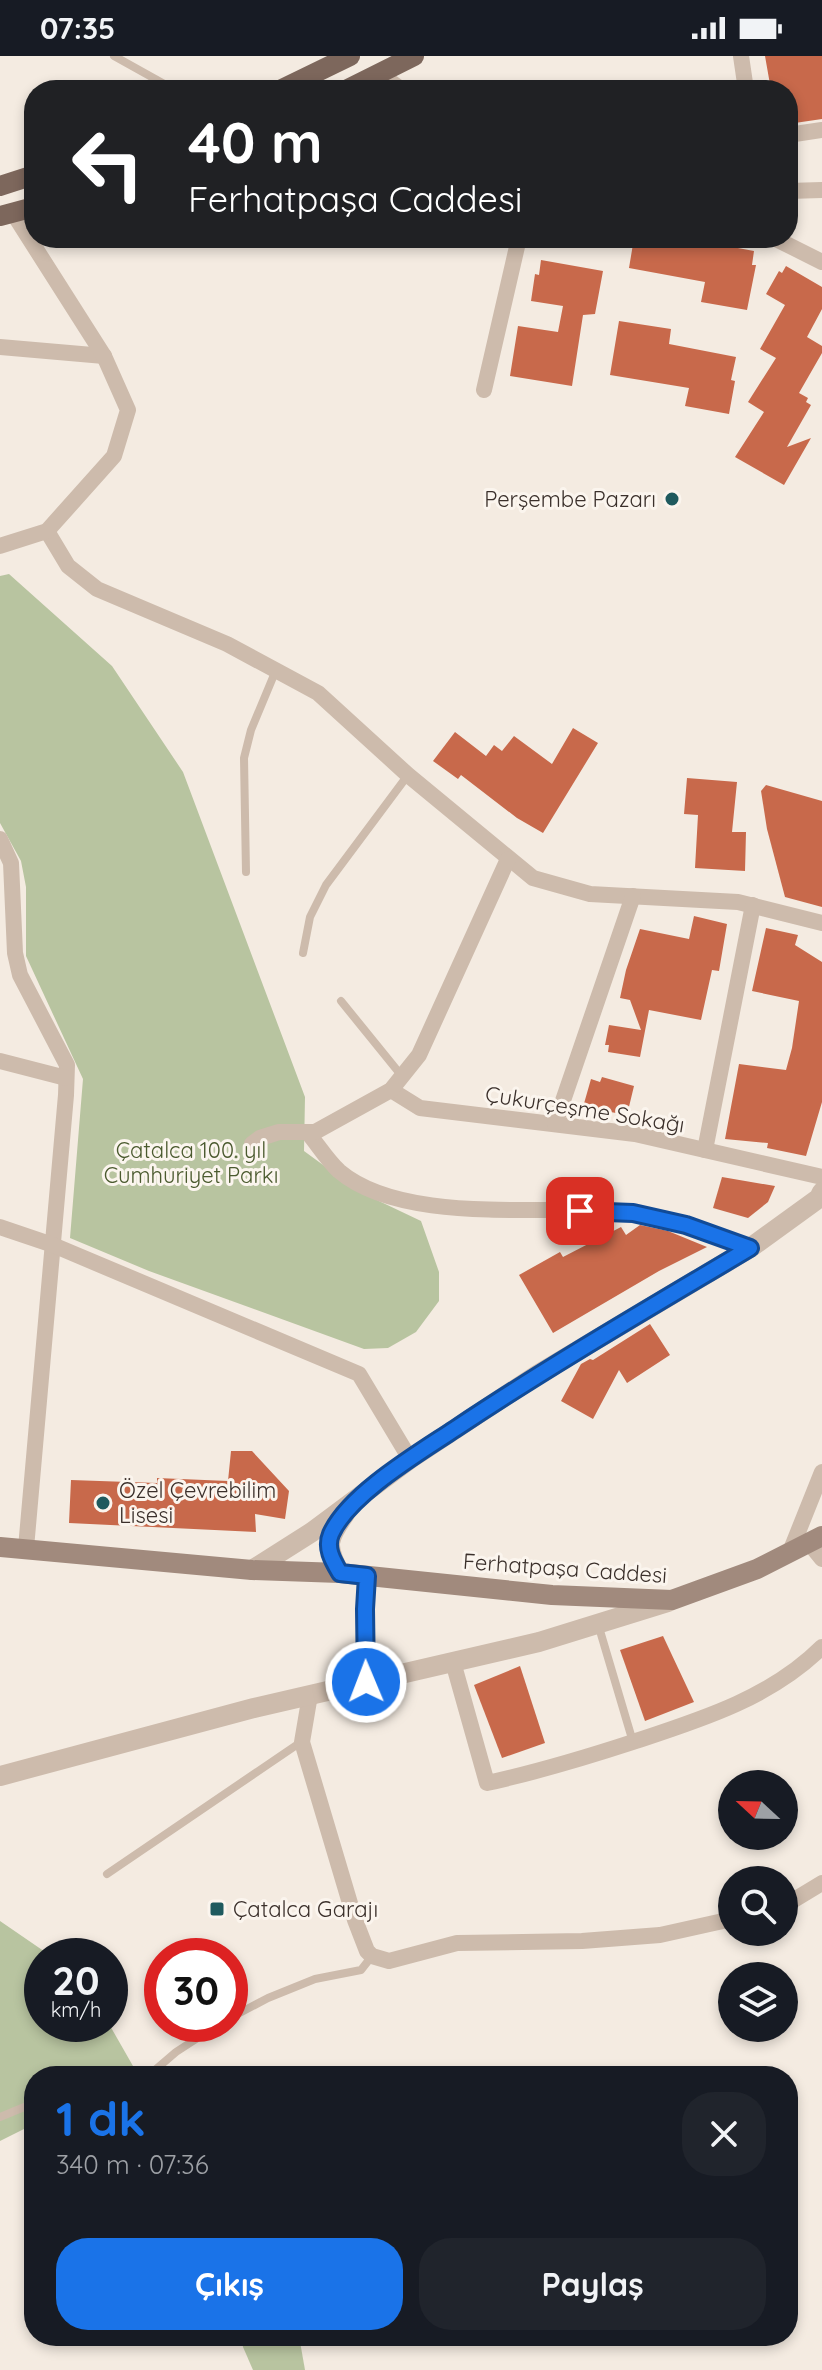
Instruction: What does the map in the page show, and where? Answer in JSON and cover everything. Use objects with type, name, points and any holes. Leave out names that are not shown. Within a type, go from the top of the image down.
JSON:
[{"type":"main road","points":[[301,80],[350,56]]},
{"type":"main road","points":[[367,80],[414,56]]},
{"type":"main road","points":[[0,186],[24,178]]},
{"type":"main road","name":"Ferhatpaşa Caddesi","points":[[0,1547],[252,1570],[340,1573],[552,1595],[672,1600],[757,1569],[815,1539]]},
{"type":"street","points":[[741,56],[745,80]]},
{"type":"street","points":[[380,74],[388,80]]},
{"type":"street","points":[[798,134],[822,130]]},
{"type":"street","points":[[798,191],[822,190]]},
{"type":"street","points":[[7,214],[24,239]]},
{"type":"street","points":[[0,546],[47,531],[114,456],[128,410],[104,356],[30,248]]},
{"type":"street","points":[[484,390],[517,248]]},
{"type":"street","points":[[794,248],[822,262]]},
{"type":"street","points":[[0,347],[104,356]]},
{"type":"street","points":[[47,531],[68,566],[97,589],[227,644],[318,693],[408,775],[533,878],[590,894],[738,902],[822,923]]},
{"type":"street","points":[[0,839],[11,863],[8,950],[67,1065],[26,1548]]},
{"type":"street","points":[[252,1144],[279,1132],[308,1133],[324,1128],[391,1090],[419,1055],[508,859]]},
{"type":"street","points":[[555,1124],[633,896]]},
{"type":"street","points":[[705,1150],[753,905]]},
{"type":"street","points":[[0,1061],[66,1078]]},
{"type":"street","name":"Çukurçeşme Sokağı","points":[[391,1090],[420,1108],[635,1134],[822,1177]]},
{"type":"street","points":[[308,1133],[339,1171],[371,1189],[431,1206],[633,1213],[686,1225],[750,1248]]},
{"type":"street","points":[[252,1570],[312,1532],[410,1459],[537,1375],[750,1248],[819,1198],[822,1192]]},
{"type":"street","points":[[0,1227],[53,1245],[359,1374],[410,1459]]},
{"type":"street","points":[[790,1552],[822,1472]]},
{"type":"street","points":[[340,1573],[329,1554],[330,1535],[354,1501]]},
{"type":"street","points":[[815,1539],[822,1559]]},
{"type":"street","points":[[366,1682],[367,1576]]},
{"type":"street","points":[[0,1776],[310,1695],[539,1642],[672,1600]]},
{"type":"street","points":[[453,1662],[487,1783],[544,1771],[717,1714],[801,1668],[822,1647]]},
{"type":"street","points":[[310,1695],[302,1742],[362,1942],[372,1956],[389,1961],[457,1943],[582,1941],[660,1935],[718,1922]]},
{"type":"street","points":[[798,1898],[822,1883]]},
{"type":"lane","points":[[114,56],[157,80]]},
{"type":"lane","points":[[246,872],[244,758],[251,730],[276,669]]},
{"type":"lane","points":[[303,953],[310,917],[326,885],[408,775]]},
{"type":"lane","points":[[341,1001],[402,1076]]},
{"type":"lane","points":[[598,1623],[633,1742]]},
{"type":"lane","points":[[107,1874],[302,1742]]},
{"type":"lane","points":[[248,2009],[315,1979],[361,1970],[372,1956]]},
{"type":"lane","points":[[160,2066],[191,2042]]},
{"type":"lane","points":[[0,2117],[24,2107]]},
{"type":"green space","name":"Çatalca 100. yıl Cumhuriyet Parkı","points":[[9,574],[112,666],[183,772],[305,1097],[304,1151],[360,1192],[421,1221],[439,1272],[439,1301],[416,1332],[388,1348],[364,1349],[149,1271],[70,1238],[83,1079],[26,956],[26,887],[21,861],[0,823],[0,576]]},
{"type":"green space","points":[[0,1921],[25,1938],[24,2042],[119,2042],[133,2066],[24,2066],[24,2129],[0,2141]]},
{"type":"green space","points":[[301,2346],[305,2370],[253,2370],[243,2347]]},
{"type":"building","points":[[765,56],[822,56],[822,119],[798,123],[798,80],[769,80]]},
{"type":"building","points":[[632,248],[738,248],[754,251],[752,265],[756,265],[747,310],[701,302],[705,282],[629,268]]},
{"type":"building","points":[[541,260],[603,271],[595,314],[583,315],[572,386],[510,376],[518,326],[558,332],[563,306],[531,301],[535,274],[539,275]]},
{"type":"building","points":[[786,266],[822,287],[822,309],[807,337],[822,346],[822,353],[799,393],[808,398],[806,402],[811,405],[787,447],[811,438],[784,485],[735,457],[764,412],[748,402],[776,358],[760,349],[785,305],[766,294],[779,271],[782,273]]},
{"type":"building","points":[[619,321],[671,329],[669,344],[736,357],[729,414],[685,406],[689,388],[610,375]]},
{"type":"building","points":[[573,728],[598,743],[543,833],[517,818],[461,775],[458,779],[433,761],[455,732],[486,756],[494,745],[502,751],[514,736],[552,764]]},
{"type":"building","points":[[687,778],[737,782],[732,832],[746,832],[745,871],[695,868],[698,815],[684,814]]},
{"type":"building","points":[[766,785],[822,801],[822,907],[785,897],[767,829],[761,791]]},
{"type":"building","points":[[694,916],[727,924],[719,971],[712,970],[701,1020],[649,1010],[640,1057],[608,1052],[609,1045],[605,1045],[609,1025],[641,1030],[630,1000],[620,998],[640,929],[689,939]]},
{"type":"building","points":[[766,928],[798,935],[795,945],[822,962],[822,1102],[806,1156],[767,1148],[768,1143],[725,1139],[739,1064],[786,1070],[792,1048],[799,1001],[752,991]]},
{"type":"building","points":[[602,1077],[634,1086],[627,1115],[583,1107],[591,1079],[600,1082]]},
{"type":"building","points":[[722,1177],[775,1186],[768,1202],[748,1218],[713,1208]]},
{"type":"building","points":[[640,1225],[668,1231],[707,1247],[659,1271],[553,1333],[519,1275],[560,1252],[563,1257],[621,1227],[626,1235]]},
{"type":"building","points":[[650,1324],[670,1355],[627,1383],[619,1370],[593,1419],[561,1401],[581,1364],[593,1360]]},
{"type":"building","points":[[231,1451],[252,1451],[289,1491],[285,1519],[255,1514],[256,1532],[69,1523],[71,1480],[157,1483],[157,1478],[228,1481]]},
{"type":"building","points":[[663,1636],[694,1702],[645,1721],[620,1650]]},
{"type":"building","points":[[520,1666],[545,1743],[502,1758],[474,1685]]},
{"type":"place","name":"Perşembe Pazarı","points":[[672,499]]},
{"type":"place","name":"Özel Çevrebilim Lisesi","points":[[103,1503]]},
{"type":"place","name":"Çatalca Garajı","points":[[217,1909]]},
{"type":"route","points":[[366,1682],[367,1576],[340,1573],[329,1554],[330,1535],[354,1501],[410,1459],[537,1375],[750,1248],[686,1225],[633,1213],[580,1211]]}]
